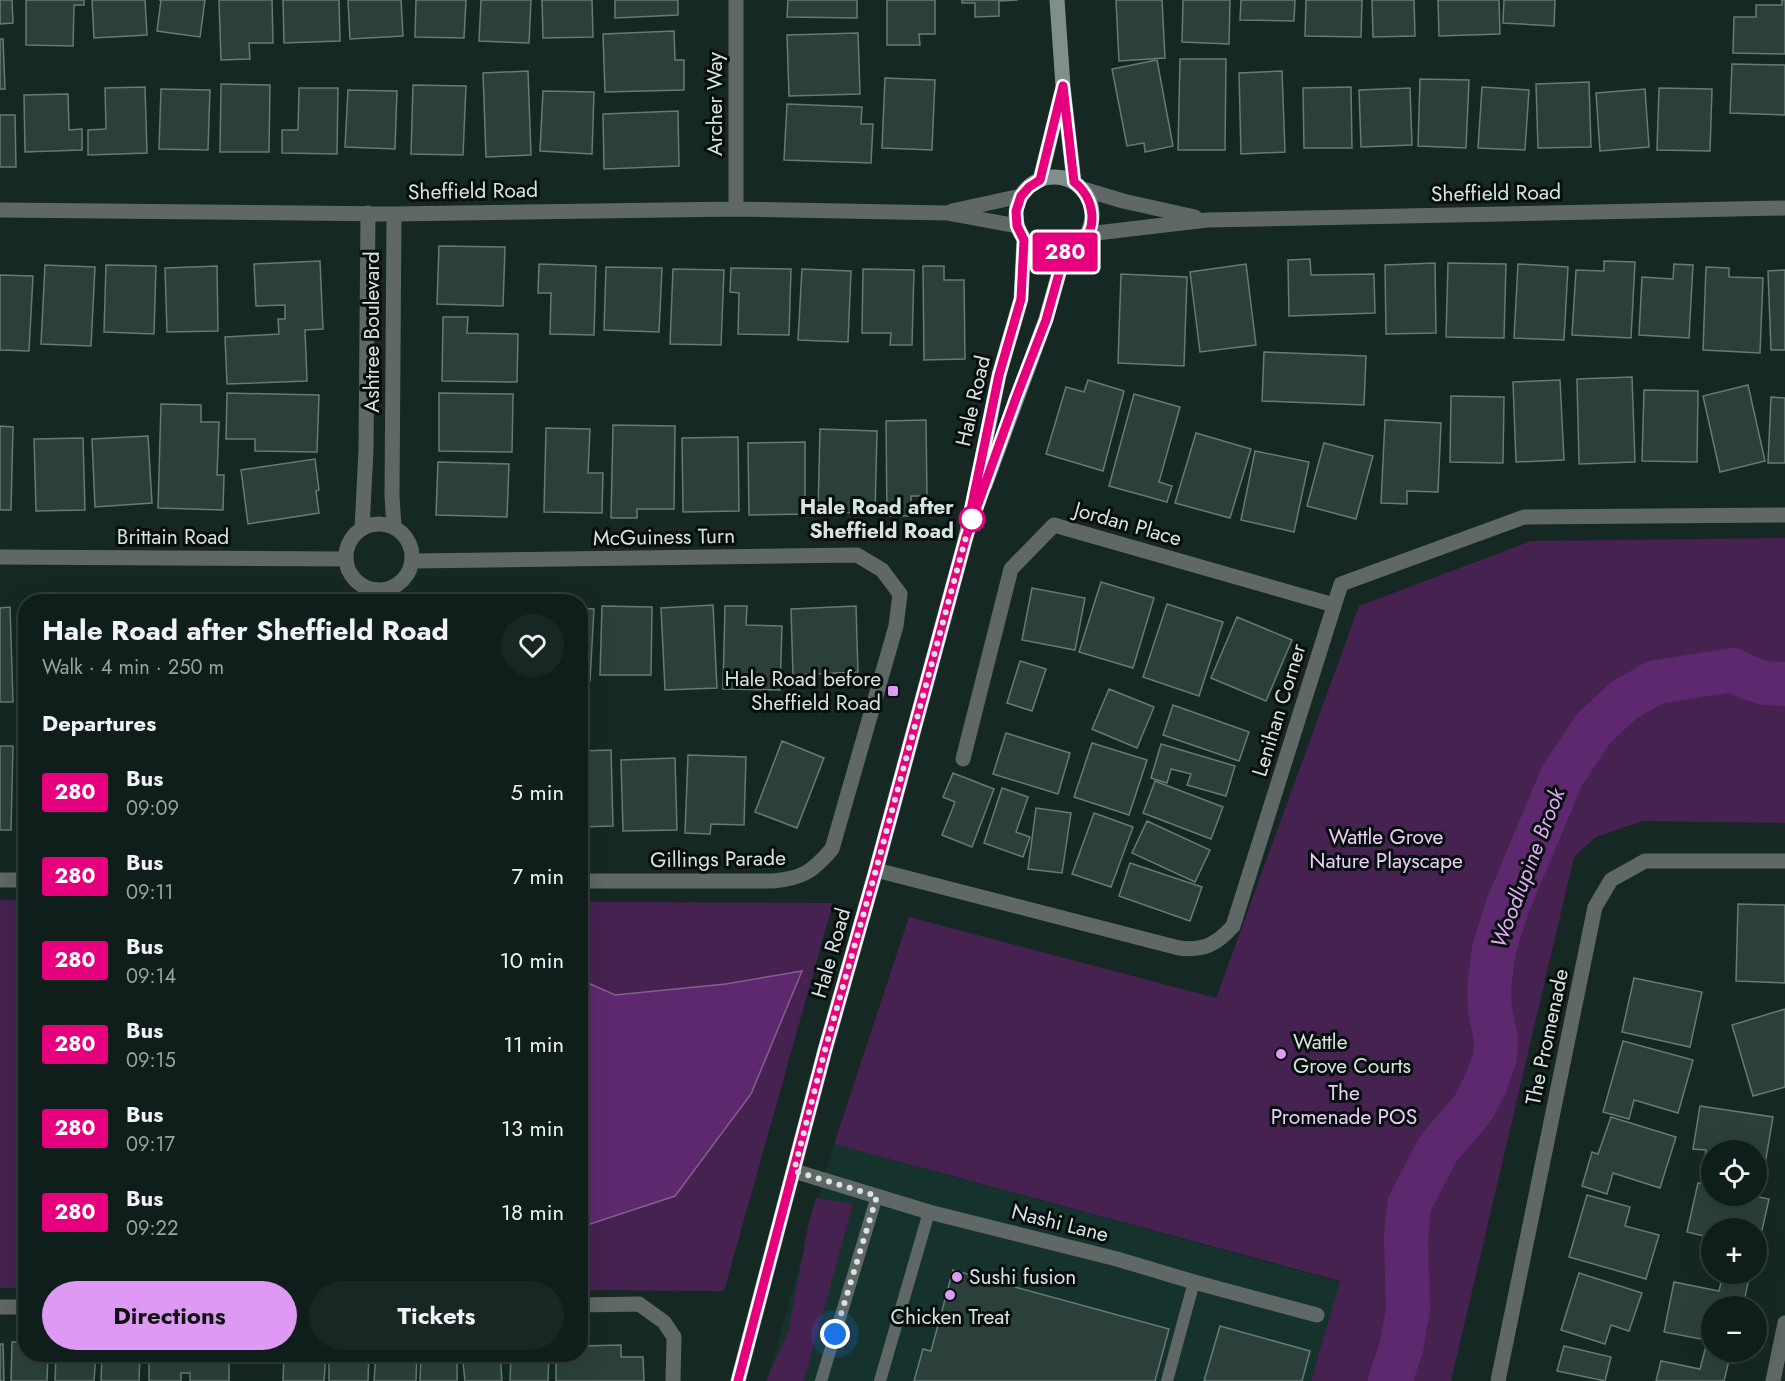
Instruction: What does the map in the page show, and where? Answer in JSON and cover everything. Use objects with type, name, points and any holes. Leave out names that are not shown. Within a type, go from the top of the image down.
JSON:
[{"type":"main road","points":[[1057,0],[1063,86],[1079,186],[1093,211],[1088,234],[1078,246],[1065,252],[1050,254],[1036,249],[1021,233],[1016,211],[1021,196],[1040,180],[1057,177],[1079,186]]},
{"type":"main road","points":[[1040,180],[1063,86]]},
{"type":"main road","name":"Hale Road","points":[[738,1381],[825,1050],[966,537],[999,375],[1021,299],[1021,233]]},
{"type":"main road","name":"Hale Road","points":[[966,537],[1046,320],[1065,252]]},
{"type":"street","name":"Archer Way","points":[[736,0],[736,209]]},
{"type":"street","name":"Sheffield Road","points":[[1079,186],[1123,201],[1207,220]]},
{"type":"street","name":"Sheffield Road","points":[[946,213],[1021,196]]},
{"type":"street","name":"Sheffield Road","points":[[1088,234],[1207,220],[1785,208]]},
{"type":"street","name":"Sheffield Road","points":[[0,210],[394,214],[736,209],[946,213],[1021,233]]},
{"type":"street","name":"Ashtree Boulevard","points":[[362,529],[366,450],[368,213]]},
{"type":"street","name":"Ashtree Boulevard","points":[[394,214],[392,325],[394,527]]},
{"type":"street","points":[[367,325],[392,325]]},
{"type":"street","points":[[366,450],[393,451]]},
{"type":"street","name":"Lenihan Corner","points":[[876,870],[1179,948],[1196,950],[1222,939],[1233,926],[1341,584],[1524,517],[1785,515]]},
{"type":"street","points":[[376,594],[356,582],[349,571],[346,559],[348,545],[352,539],[362,529],[375,524],[394,527],[400,531],[409,541],[413,554],[409,573],[402,582],[382,594]]},
{"type":"street","name":"Jordan Place","points":[[963,759],[1011,569],[1054,525],[1334,605]]},
{"type":"street","name":"McGuiness Turn","points":[[412,561],[857,555],[882,570],[900,594]]},
{"type":"street","name":"Brittain Road","points":[[0,557],[346,559]]},
{"type":"street","name":"Gillings Parade","points":[[588,881],[773,881],[796,879],[817,866],[832,849],[896,626],[900,594]]},
{"type":"street","name":"The Promenade","points":[[1498,1381],[1595,907],[1611,880],[1645,861],[1785,861]]},
{"type":"street","points":[[0,880],[18,880]]},
{"type":"street","name":"Nashi Lane","points":[[794,1171],[929,1212],[1117,1259],[1317,1315]]},
{"type":"street","points":[[588,1305],[639,1304],[664,1322],[674,1337],[672,1381]]},
{"type":"street","points":[[0,1307],[18,1307]]},
{"type":"street","points":[[1773,1381],[1785,1323]]},
{"type":"lane","points":[[821,1381],[877,1196]]},
{"type":"lane","points":[[880,1381],[929,1212]]},
{"type":"lane","points":[[1167,1381],[1194,1282]]},
{"type":"shaded area","points":[[802,971],[751,1094],[675,1196],[588,1225],[588,983],[615,995],[726,984]]},
{"type":"shaded area","points":[[834,1144],[1340,1282],[1311,1381],[767,1381]]},
{"type":"green space","name":"The Promenade POS","points":[[1785,538],[1785,823],[1643,821],[1596,837],[1574,857],[1451,1381],[1311,1381],[1340,1281],[834,1144],[909,917],[1216,998],[1359,606],[1531,541]]},
{"type":"green space","points":[[0,900],[18,900],[18,1288],[0,1288]]},
{"type":"green space","points":[[588,902],[833,903],[724,1291],[588,1290]]},
{"type":"green space","points":[[816,1198],[853,1204],[804,1381],[766,1381],[788,1332],[809,1222]]},
{"type":"building","points":[[0,0],[12,0],[13,23],[0,24]]},
{"type":"building","points":[[26,0],[84,0],[84,5],[74,5],[73,46],[26,45]]},
{"type":"building","points":[[92,0],[145,0],[147,35],[94,38]]},
{"type":"building","points":[[161,0],[205,0],[200,37],[157,31]]},
{"type":"building","points":[[219,0],[272,0],[273,43],[249,43],[250,59],[221,60]]},
{"type":"building","points":[[283,0],[339,0],[340,41],[284,43]]},
{"type":"building","points":[[348,0],[401,0],[403,36],[350,39]]},
{"type":"building","points":[[416,0],[466,0],[464,38],[415,37]]},
{"type":"building","points":[[481,0],[531,0],[529,43],[479,41]]},
{"type":"building","points":[[542,0],[592,0],[593,37],[543,38]]},
{"type":"building","points":[[615,0],[678,0],[678,15],[615,18]]},
{"type":"building","points":[[788,0],[857,0],[857,18],[787,17]]},
{"type":"building","points":[[887,0],[935,0],[935,34],[919,34],[920,45],[887,45]]},
{"type":"building","points":[[962,0],[1018,0],[999,1],[999,16],[975,17],[975,3],[962,3]]},
{"type":"building","points":[[1116,0],[1162,0],[1165,58],[1119,61]]},
{"type":"building","points":[[1183,0],[1230,0],[1229,44],[1182,42]]},
{"type":"building","points":[[1241,0],[1295,0],[1294,21],[1240,20]]},
{"type":"building","points":[[1306,0],[1362,0],[1361,37],[1305,36]]},
{"type":"building","points":[[1372,0],[1414,0],[1415,36],[1373,37]]},
{"type":"building","points":[[1438,0],[1499,0],[1500,34],[1439,36]]},
{"type":"building","points":[[1504,0],[1555,0],[1554,26],[1503,23]]},
{"type":"building","points":[[1782,0],[1785,0],[1785,54],[1733,53],[1734,17],[1756,17],[1756,5],[1782,5]]},
{"type":"building","points":[[674,31],[675,60],[684,60],[684,90],[605,92],[603,34]]},
{"type":"building","points":[[858,33],[860,94],[789,96],[787,35]]},
{"type":"building","points":[[0,39],[3,39],[5,89],[0,89]]},
{"type":"building","points":[[1180,59],[1226,59],[1225,150],[1178,150]]},
{"type":"building","points":[[1157,60],[1173,146],[1145,152],[1144,143],[1127,146],[1112,69]]},
{"type":"building","points":[[1732,64],[1785,65],[1785,115],[1730,113]]},
{"type":"building","points":[[528,71],[531,155],[486,157],[483,73]]},
{"type":"building","points":[[1282,71],[1285,152],[1241,154],[1239,73]]},
{"type":"building","points":[[885,78],[935,80],[932,150],[882,148]]},
{"type":"building","points":[[1420,79],[1469,80],[1466,148],[1418,146]]},
{"type":"building","points":[[1589,82],[1591,147],[1538,148],[1536,84]]},
{"type":"building","points":[[221,84],[270,85],[269,152],[220,152]]},
{"type":"building","points":[[413,85],[466,86],[463,155],[411,154]]},
{"type":"building","points":[[145,87],[147,153],[88,155],[88,130],[106,129],[105,88]]},
{"type":"building","points":[[1351,87],[1352,148],[1304,148],[1303,88]]},
{"type":"building","points":[[1482,87],[1529,90],[1525,150],[1478,148]]},
{"type":"building","points":[[299,88],[338,88],[337,154],[282,153],[282,130],[298,130]]},
{"type":"building","points":[[1410,88],[1412,145],[1361,147],[1359,90]]},
{"type":"building","points":[[1659,88],[1712,89],[1710,151],[1657,150]]},
{"type":"building","points":[[161,89],[210,90],[208,150],[159,149]]},
{"type":"building","points":[[1645,89],[1649,147],[1600,151],[1596,93]]},
{"type":"building","points":[[348,90],[397,91],[395,149],[345,147]]},
{"type":"building","points":[[543,91],[594,92],[592,154],[540,151]]},
{"type":"building","points":[[68,94],[69,130],[82,129],[82,150],[25,152],[24,95]]},
{"type":"building","points":[[787,104],[862,107],[861,124],[873,124],[871,163],[784,160]]},
{"type":"building","points":[[678,111],[679,166],[604,169],[603,114]]},
{"type":"building","points":[[0,115],[15,115],[16,167],[0,167]]},
{"type":"building","points":[[439,246],[505,247],[503,306],[437,304]]},
{"type":"building","points":[[1310,259],[1311,275],[1374,274],[1375,313],[1289,316],[1288,260]]},
{"type":"building","points":[[320,261],[323,329],[305,330],[307,381],[227,384],[225,337],[279,334],[278,319],[285,319],[285,305],[256,306],[254,264]]},
{"type":"building","points":[[1604,261],[1635,262],[1631,338],[1572,335],[1576,270],[1604,271]]},
{"type":"building","points":[[1435,263],[1436,333],[1386,334],[1385,265]]},
{"type":"building","points":[[1448,263],[1506,264],[1504,338],[1446,337]]},
{"type":"building","points":[[539,264],[596,266],[594,335],[550,334],[551,293],[538,293]]},
{"type":"building","points":[[1246,264],[1256,345],[1200,352],[1190,272]]},
{"type":"building","points":[[1518,264],[1568,267],[1564,340],[1514,338]]},
{"type":"building","points":[[1674,264],[1693,265],[1689,338],[1639,335],[1642,277],[1673,279]]},
{"type":"building","points":[[45,265],[95,267],[91,346],[41,344]]},
{"type":"building","points":[[106,265],[156,266],[154,334],[104,332]]},
{"type":"building","points":[[217,266],[218,331],[167,332],[165,268]]},
{"type":"building","points":[[923,266],[944,266],[944,280],[964,280],[965,359],[924,360]]},
{"type":"building","points":[[606,267],[662,268],[659,332],[604,330]]},
{"type":"building","points":[[1706,267],[1729,268],[1729,277],[1763,278],[1760,353],[1703,350]]},
{"type":"building","points":[[731,268],[791,269],[789,335],[738,334],[739,293],[730,292]]},
{"type":"building","points":[[673,269],[724,270],[721,345],[670,344]]},
{"type":"building","points":[[802,269],[851,271],[848,342],[798,340]]},
{"type":"building","points":[[863,269],[914,270],[912,345],[890,345],[891,333],[862,333]]},
{"type":"building","points":[[1785,270],[1785,350],[1771,350],[1768,271]]},
{"type":"building","points":[[1121,274],[1187,277],[1184,366],[1118,363]]},
{"type":"building","points":[[0,275],[33,276],[29,351],[0,350]]},
{"type":"building","points":[[443,317],[468,317],[467,333],[518,334],[517,382],[442,381]]},
{"type":"building","points":[[1264,352],[1366,356],[1364,405],[1262,401]]},
{"type":"building","points":[[1632,377],[1635,462],[1579,464],[1577,379]]},
{"type":"building","points":[[1088,380],[1124,391],[1103,471],[1046,454],[1066,387],[1084,392]]},
{"type":"building","points":[[1560,380],[1564,460],[1516,462],[1513,382]]},
{"type":"building","points":[[1748,385],[1765,461],[1720,472],[1703,396]]},
{"type":"building","points":[[1644,390],[1698,391],[1697,462],[1642,461]]},
{"type":"building","points":[[227,393],[319,395],[317,452],[255,451],[255,439],[226,439]]},
{"type":"building","points":[[439,393],[513,394],[512,452],[439,451]]},
{"type":"building","points":[[1134,394],[1180,407],[1159,482],[1172,486],[1167,502],[1109,486]]},
{"type":"building","points":[[1451,396],[1504,397],[1503,463],[1450,462]]},
{"type":"building","points":[[1771,397],[1785,398],[1785,463],[1768,463]]},
{"type":"building","points":[[161,404],[201,405],[201,422],[219,422],[217,475],[224,475],[223,510],[158,508]]},
{"type":"building","points":[[926,420],[927,496],[911,496],[911,516],[887,516],[886,421]]},
{"type":"building","points":[[1385,420],[1441,423],[1438,492],[1407,491],[1407,504],[1381,503]]},
{"type":"building","points":[[613,425],[675,426],[674,509],[637,509],[637,518],[611,518]]},
{"type":"building","points":[[0,426],[13,427],[11,510],[0,510]]},
{"type":"building","points":[[546,428],[590,429],[588,473],[603,473],[602,513],[544,512]]},
{"type":"building","points":[[820,429],[877,431],[875,513],[818,512]]},
{"type":"building","points":[[1196,433],[1251,449],[1230,518],[1175,503]]},
{"type":"building","points":[[148,436],[152,503],[95,507],[92,439]]},
{"type":"building","points":[[738,437],[739,511],[683,512],[682,438]]},
{"type":"building","points":[[83,438],[85,510],[36,511],[34,439]]},
{"type":"building","points":[[805,442],[805,514],[749,515],[748,443]]},
{"type":"building","points":[[1324,443],[1373,456],[1356,519],[1307,506]]},
{"type":"building","points":[[1255,451],[1309,462],[1294,532],[1241,520]]},
{"type":"building","points":[[315,459],[319,513],[248,524],[241,470]]},
{"type":"building","points":[[438,462],[509,464],[507,517],[436,515]]},
{"type":"building","points":[[1101,582],[1154,598],[1133,668],[1079,652]]},
{"type":"building","points":[[1032,588],[1085,598],[1075,650],[1022,640]]},
{"type":"building","points":[[1167,604],[1223,622],[1199,696],[1143,677]]},
{"type":"building","points":[[713,605],[717,688],[665,690],[661,608]]},
{"type":"building","points":[[602,606],[652,607],[651,675],[600,675]]},
{"type":"building","points":[[725,606],[747,606],[746,625],[782,626],[780,690],[723,689]]},
{"type":"building","points":[[856,606],[858,672],[793,675],[791,609]]},
{"type":"building","points":[[10,607],[13,702],[0,702],[0,608]]},
{"type":"building","points":[[588,609],[594,609],[590,681],[588,681]]},
{"type":"building","points":[[1237,617],[1292,640],[1266,701],[1211,678]]},
{"type":"building","points":[[1020,661],[1046,669],[1032,711],[1007,703]]},
{"type":"building","points":[[1109,689],[1154,707],[1137,748],[1092,729]]},
{"type":"building","points":[[1173,705],[1249,732],[1239,761],[1163,735]]},
{"type":"building","points":[[1006,733],[1070,753],[1058,794],[993,774]]},
{"type":"building","points":[[782,741],[824,758],[797,828],[755,812]]},
{"type":"building","points":[[1092,743],[1147,760],[1129,815],[1074,797]]},
{"type":"building","points":[[1161,744],[1235,766],[1226,796],[1187,785],[1191,774],[1171,769],[1167,783],[1151,778]]},
{"type":"building","points":[[0,746],[13,746],[11,830],[0,830]]},
{"type":"building","points":[[611,750],[613,826],[588,827],[588,751]]},
{"type":"building","points":[[688,755],[746,757],[744,825],[711,824],[710,834],[685,833]]},
{"type":"building","points":[[675,758],[677,830],[623,831],[621,760]]},
{"type":"building","points":[[953,773],[994,789],[972,847],[942,835],[955,802],[943,797]]},
{"type":"building","points":[[1155,781],[1223,807],[1211,839],[1143,813]]},
{"type":"building","points":[[1002,788],[1028,797],[1016,832],[1030,837],[1023,857],[984,843]]},
{"type":"building","points":[[1036,808],[1071,813],[1062,873],[1028,869]]},
{"type":"building","points":[[1094,813],[1133,827],[1111,887],[1072,874]]},
{"type":"building","points":[[1147,821],[1210,850],[1195,882],[1132,853]]},
{"type":"building","points":[[1130,863],[1202,887],[1190,921],[1119,896]]},
{"type":"building","points":[[1738,904],[1785,905],[1785,983],[1736,981]]},
{"type":"building","points":[[1634,978],[1702,992],[1690,1047],[1622,1032]]},
{"type":"building","points":[[1785,1009],[1785,1087],[1753,1096],[1732,1025]]},
{"type":"building","points":[[1623,1041],[1693,1060],[1678,1113],[1634,1100],[1629,1119],[1603,1112]]},
{"type":"building","points":[[1700,1106],[1773,1117],[1767,1152],[1767,1140],[1701,1140],[1701,1150],[1693,1149]]},
{"type":"building","points":[[1611,1117],[1676,1137],[1660,1188],[1613,1173],[1607,1194],[1582,1186],[1592,1152],[1598,1154]]},
{"type":"building","points":[[1698,1183],[1701,1184],[1701,1206],[1767,1206],[1767,1199],[1769,1199],[1765,1218],[1701,1218],[1701,1235],[1687,1232]]},
{"type":"building","points":[[1587,1195],[1630,1207],[1625,1226],[1659,1235],[1646,1279],[1569,1257]]},
{"type":"building","points":[[953,1270],[1169,1329],[1155,1381],[914,1381],[923,1349],[931,1351]]},
{"type":"building","points":[[1579,1273],[1642,1293],[1629,1331],[1611,1325],[1605,1344],[1561,1330]]},
{"type":"building","points":[[1674,1282],[1719,1291],[1721,1284],[1748,1284],[1745,1296],[1701,1296],[1701,1339],[1664,1332]]},
{"type":"building","points":[[1220,1326],[1310,1351],[1302,1381],[1204,1381]]},
{"type":"building","points":[[12,1342],[18,1342],[18,1362],[48,1362],[47,1381],[11,1381]]},
{"type":"building","points":[[0,1344],[3,1344],[4,1381],[0,1381]]},
{"type":"building","points":[[621,1345],[621,1357],[643,1357],[644,1381],[556,1381],[556,1362],[588,1362],[588,1346]]},
{"type":"building","points":[[1564,1346],[1611,1357],[1605,1381],[1557,1371]]},
{"type":"building","points":[[1661,1361],[1700,1369],[1702,1362],[1729,1362],[1724,1381],[1656,1381]]},
{"type":"building","points":[[56,1362],[95,1362],[94,1381],[55,1381]]},
{"type":"building","points":[[102,1362],[140,1362],[139,1381],[101,1381]]},
{"type":"building","points":[[149,1362],[229,1362],[229,1381],[190,1381],[190,1373],[181,1373],[181,1381],[149,1381]]},
{"type":"building","points":[[284,1362],[325,1362],[324,1381],[283,1381]]},
{"type":"building","points":[[329,1362],[369,1362],[368,1381],[329,1381]]},
{"type":"building","points":[[375,1362],[417,1362],[416,1381],[374,1381]]},
{"type":"building","points":[[421,1362],[457,1362],[457,1381],[420,1381]]},
{"type":"building","points":[[463,1362],[501,1362],[502,1381],[465,1381]]},
{"type":"building","points":[[511,1362],[549,1362],[548,1381],[510,1381]]},
{"type":"waterway","name":"Woodlupine Brook","points":[[1390,1381],[1401,1348],[1408,1309],[1406,1239],[1409,1205],[1438,1149],[1473,1108],[1486,1083],[1495,1057],[1496,1039],[1490,1010],[1489,988],[1494,949],[1508,905],[1562,776],[1593,729],[1624,700],[1656,682],[1733,670],[1765,683],[1785,684]]},
{"type":"bus line","name":"280","points":[[738,1381],[825,1050],[966,537],[1046,320],[1065,252],[1078,246],[1088,234],[1093,211],[1083,189],[1074,182],[1063,86],[1040,180],[1021,196],[1016,211],[1017,226],[1024,240],[1021,299],[999,375],[970,514]]},
{"type":"place","name":"Hale Road after Sheffield Road","points":[[972,519]]},
{"type":"place","name":"Hale Road before Sheffield Road","points":[[893,691]]},
{"type":"place","name":"Wattle Grove Courts","points":[[1281,1054]]},
{"type":"place","name":"Sushi fusion","points":[[957,1277]]},
{"type":"place","name":"Chicken Treat","points":[[950,1295]]},
{"type":"route","points":[[835,1334],[877,1196],[794,1171],[825,1050],[966,537],[974,515],[972,519]]},
{"type":"park label","name":"Wattle Grove Nature Playscape","points":[[1386,849]]}]
